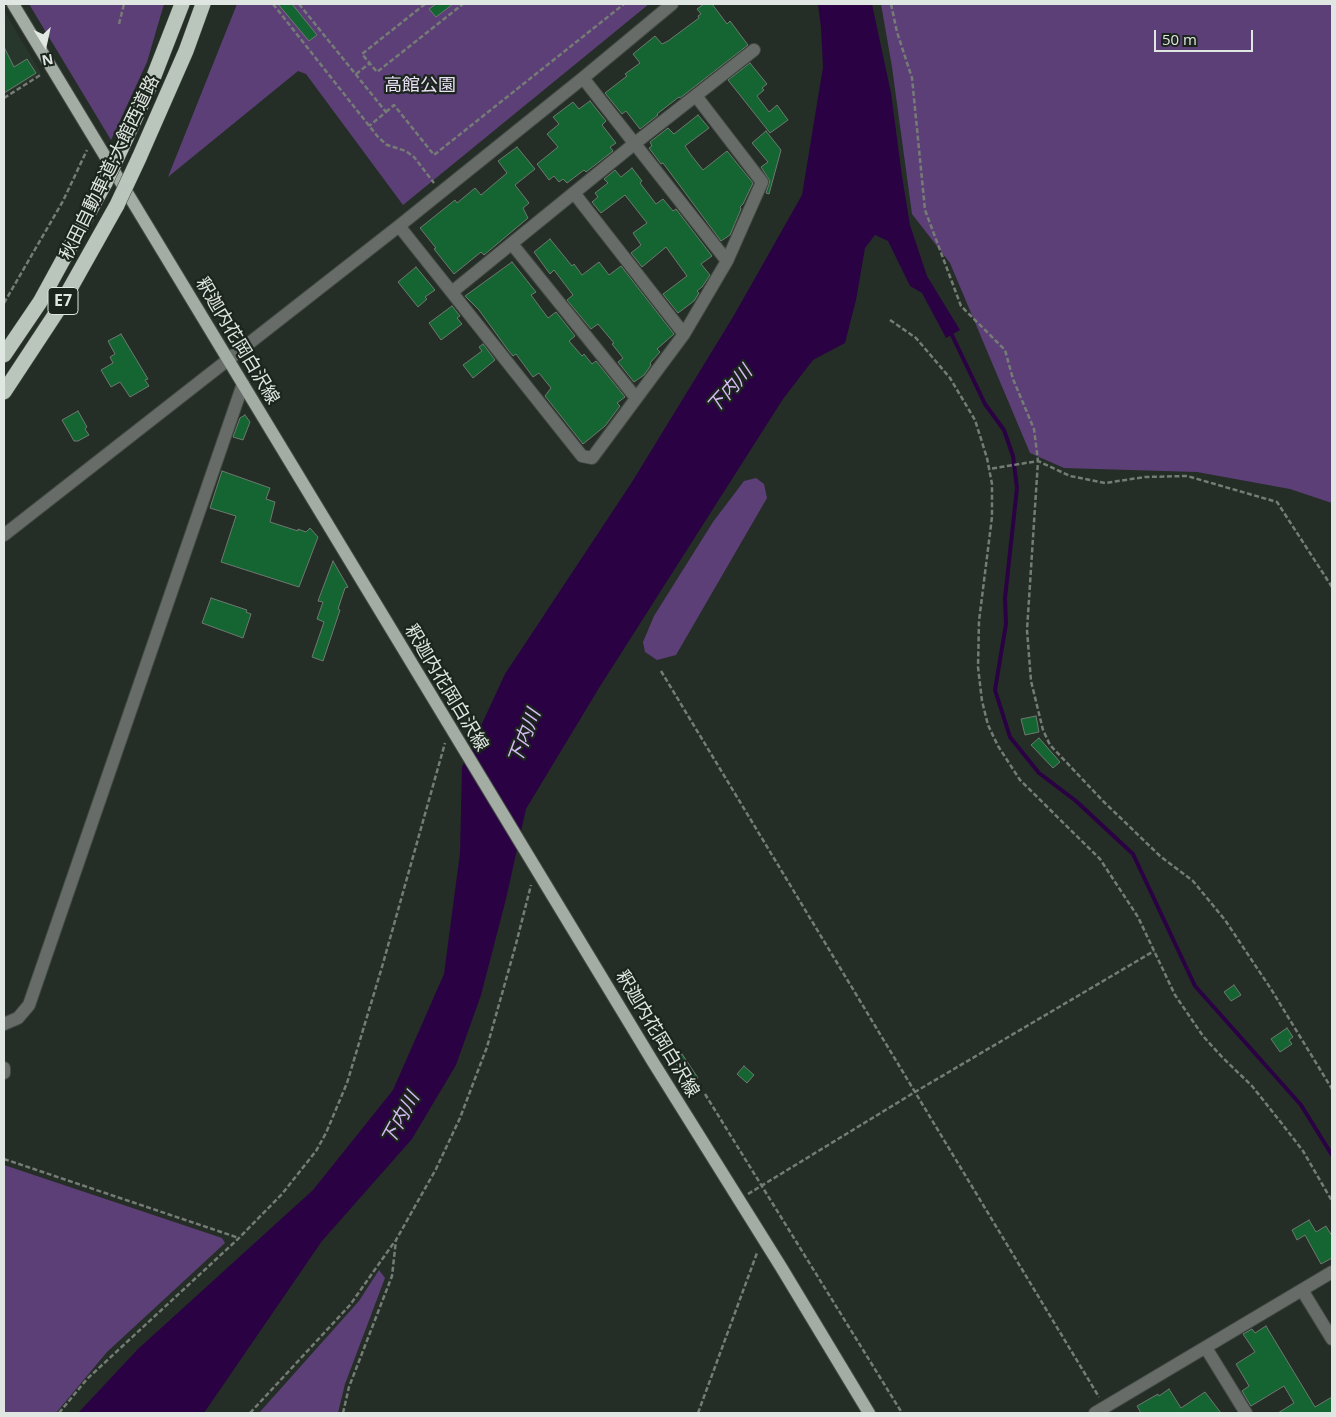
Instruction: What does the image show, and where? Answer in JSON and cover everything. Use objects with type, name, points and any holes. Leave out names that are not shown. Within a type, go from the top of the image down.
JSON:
[{"type":"highway","name":"秋田自動車道;大館西道路","points":[[4,355],[40,302],[105,183],[152,81],[182,4]]},
{"type":"highway","name":"秋田自動車道;大館西道路","points":[[4,392],[58,310],[117,205],[186,51],[203,4]]},
{"type":"main road","name":"釈迦内花岡白沢線","points":[[13,4],[452,732],[869,1413]]},
{"type":"street","points":[[4,535],[399,226],[672,4]]},
{"type":"street","points":[[452,292],[634,144],[754,50]]},
{"type":"street","points":[[583,78],[727,261]]},
{"type":"street","points":[[399,226],[582,456],[592,458],[684,334],[727,261],[762,182],[696,96]]},
{"type":"street","points":[[574,193],[684,334]]},
{"type":"street","points":[[512,244],[636,398]]},
{"type":"street","points":[[4,1024],[18,1018],[29,1004],[243,384]]},
{"type":"street","points":[[4,1068],[4,1073]]},
{"type":"street","points":[[1103,1411],[1332,1272]]},
{"type":"street","points":[[1302,1290],[1332,1339]]},
{"type":"street","points":[[1206,1348],[1246,1413]]},
{"type":"path","points":[[118,24],[124,4]]},
{"type":"path","points":[[273,4],[378,137],[388,145],[406,151],[414,157],[441,192]]},
{"type":"path","points":[[300,4],[386,112]]},
{"type":"path","points":[[425,4],[362,54],[376,72],[462,4]]},
{"type":"path","points":[[369,126],[394,105],[434,155],[624,4]]},
{"type":"path","points":[[891,4],[897,32],[912,78],[925,210],[961,306],[1005,350],[1013,378],[1034,429],[1038,461],[1027,630],[1031,681],[1043,730],[1050,746],[1160,856],[1192,881],[1225,920],[1271,989],[1332,1089]]},
{"type":"path","points":[[356,74],[370,63]]},
{"type":"path","points":[[4,98],[52,68]]},
{"type":"path","points":[[4,303],[62,201],[94,137]]},
{"type":"path","points":[[890,320],[916,338],[950,378],[974,420],[989,469],[992,484],[992,517],[979,621],[978,667],[982,701],[988,724],[998,746],[1020,780],[1100,859],[1138,917],[1175,995],[1203,1036],[1252,1086],[1304,1151],[1332,1201]]},
{"type":"path","points":[[989,469],[1038,461],[1070,476],[1105,483],[1145,476],[1188,476],[1276,502],[1332,588]]},
{"type":"path","points":[[661,671],[915,1092],[1103,1411]]},
{"type":"path","points":[[59,1413],[87,1379],[239,1238],[282,1194],[316,1151],[326,1133],[347,1083],[452,732]]},
{"type":"path","points":[[250,1413],[350,1305],[396,1240],[436,1169],[460,1118],[487,1046],[516,944],[534,865]]},
{"type":"path","points":[[739,1200],[915,1092],[1154,951]]},
{"type":"path","points":[[705,1094],[902,1413]]},
{"type":"path","points":[[4,1160],[239,1238]]},
{"type":"path","points":[[698,1413],[763,1238]]},
{"type":"path","points":[[343,1413],[349,1387],[392,1276],[396,1240]]},
{"type":"shaded area","points":[[4,11],[41,73],[4,95]]},
{"type":"green space","points":[[29,4],[164,4],[147,62],[111,140]]},
{"type":"green space","name":"高館公園","points":[[237,4],[649,4],[403,205],[306,74],[298,71],[168,177]]},
{"type":"green space","points":[[881,4],[1332,4],[1332,503],[1290,489],[1197,472],[1064,468],[1030,453],[950,263],[912,214],[892,67]]},
{"type":"green space","points":[[756,478],[764,484],[767,498],[676,655],[657,660],[645,652],[643,642],[654,616],[713,522],[744,481]]},
{"type":"green space","points":[[4,1165],[222,1238],[225,1243],[107,1352],[56,1413],[4,1413]]},
{"type":"green space","points":[[379,1270],[385,1278],[345,1384],[338,1413],[259,1413],[359,1301]]},
{"type":"water","name":"下内川","points":[[818,4],[872,4],[891,93],[910,225],[927,276],[960,330],[946,338],[922,293],[910,286],[888,241],[875,235],[865,248],[856,300],[845,343],[813,360],[783,399],[599,688],[526,809],[506,899],[481,995],[456,1065],[412,1139],[322,1241],[204,1413],[78,1413],[138,1349],[313,1190],[393,1090],[444,974],[460,853],[462,767],[505,674],[632,482],[733,317],[802,195],[823,67]]},
{"type":"building","points":[[278,4],[292,4],[317,35],[309,41]]},
{"type":"building","points":[[436,4],[453,4],[436,17],[429,9]]},
{"type":"building","points":[[704,4],[712,4],[727,24],[730,21],[748,45],[640,129],[626,111],[622,114],[605,93],[640,63],[633,54],[655,36],[662,44],[668,41],[699,18],[698,16],[701,14],[697,9]]},
{"type":"building","points":[[4,47],[14,67],[27,59],[36,73],[4,93]]},
{"type":"building","points":[[750,63],[767,84],[762,88],[764,90],[757,96],[769,112],[777,105],[788,120],[770,133],[728,80]]},
{"type":"building","points":[[590,101],[606,121],[602,125],[616,143],[610,147],[613,151],[586,172],[584,170],[567,183],[563,179],[559,182],[554,176],[549,180],[537,164],[558,147],[547,134],[559,124],[553,117],[573,102],[579,109]]},
{"type":"building","points":[[698,115],[709,128],[685,146],[703,170],[727,151],[753,183],[740,207],[741,209],[730,235],[721,241],[663,163],[661,164],[649,148],[652,146],[650,142],[668,128],[674,134]]},
{"type":"building","points":[[766,131],[781,150],[769,194],[766,193],[770,181],[761,167],[768,162],[752,143]]},
{"type":"building","points":[[517,147],[535,169],[515,185],[529,203],[523,208],[528,218],[484,255],[481,252],[454,274],[420,228],[455,200],[457,203],[475,188],[481,195],[507,173],[498,161]]},
{"type":"building","points":[[632,168],[642,181],[640,183],[656,204],[663,199],[673,211],[676,209],[712,256],[701,264],[710,275],[697,291],[699,293],[694,301],[678,313],[663,294],[687,276],[666,247],[642,267],[631,253],[641,245],[633,233],[647,223],[625,195],[601,213],[592,202],[598,197],[595,193],[608,183],[604,179],[615,170],[621,177]]},
{"type":"building","points":[[550,239],[582,275],[599,262],[609,275],[621,266],[674,334],[657,349],[660,352],[650,363],[651,365],[644,375],[634,382],[618,362],[623,358],[612,344],[614,343],[598,324],[591,329],[567,300],[573,295],[554,270],[550,274],[534,252]]},
{"type":"building","points":[[512,262],[536,292],[531,295],[548,318],[556,312],[575,336],[569,341],[592,364],[596,361],[625,397],[617,403],[620,406],[605,426],[583,444],[545,396],[551,388],[539,373],[533,377],[516,354],[513,356],[479,310],[465,296]]},
{"type":"building","points":[[416,267],[435,290],[425,297],[427,299],[418,307],[398,282]]},
{"type":"building","points":[[452,306],[460,316],[457,318],[462,324],[441,340],[429,323]]},
{"type":"building","points":[[121,334],[148,379],[145,380],[149,386],[130,397],[120,382],[111,387],[101,370],[113,363],[110,357],[115,354],[108,341]]},
{"type":"building","points":[[483,344],[495,360],[473,378],[463,365],[482,351],[479,347]]},
{"type":"building","points":[[78,411],[87,427],[85,429],[89,435],[74,441],[62,420]]},
{"type":"building","points":[[245,415],[250,422],[243,440],[233,437],[240,418]]},
{"type":"building","points":[[222,471],[270,488],[266,499],[275,502],[270,522],[298,531],[298,529],[306,532],[310,528],[318,537],[299,587],[221,562],[236,516],[210,508]]},
{"type":"building","points":[[333,561],[348,587],[345,588],[338,609],[340,610],[323,661],[312,657],[324,622],[317,619],[323,602],[318,601]]},
{"type":"building","points":[[211,598],[247,610],[246,612],[251,614],[243,638],[202,623]]},
{"type":"building","points":[[1036,716],[1039,732],[1025,735],[1021,719]]},
{"type":"building","points":[[1039,738],[1060,762],[1053,768],[1031,745]]},
{"type":"building","points":[[1234,985],[1241,995],[1231,1001],[1224,992]]},
{"type":"building","points":[[1287,1028],[1293,1037],[1289,1040],[1292,1044],[1280,1052],[1271,1039]]},
{"type":"building","points":[[682,1054],[698,1078],[690,1084],[673,1059]]},
{"type":"building","points":[[744,1066],[754,1075],[747,1083],[737,1074]]},
{"type":"building","points":[[1309,1220],[1316,1232],[1326,1226],[1332,1236],[1332,1258],[1321,1264],[1305,1235],[1297,1240],[1292,1230]]},
{"type":"building","points":[[1266,1326],[1315,1407],[1332,1397],[1332,1413],[1278,1413],[1294,1403],[1284,1386],[1251,1406],[1242,1391],[1249,1386],[1236,1364],[1255,1352],[1243,1334],[1252,1329],[1255,1333]]},
{"type":"building","points":[[1169,1389],[1181,1408],[1205,1392],[1221,1413],[1141,1413],[1137,1406]]},
{"type":"waterway","points":[[950,331],[985,404],[1004,430],[1013,456],[1017,488],[1005,598],[1006,624],[995,690],[1010,737],[1039,773],[1076,801],[1133,854],[1195,986],[1301,1105],[1332,1155]]}]
